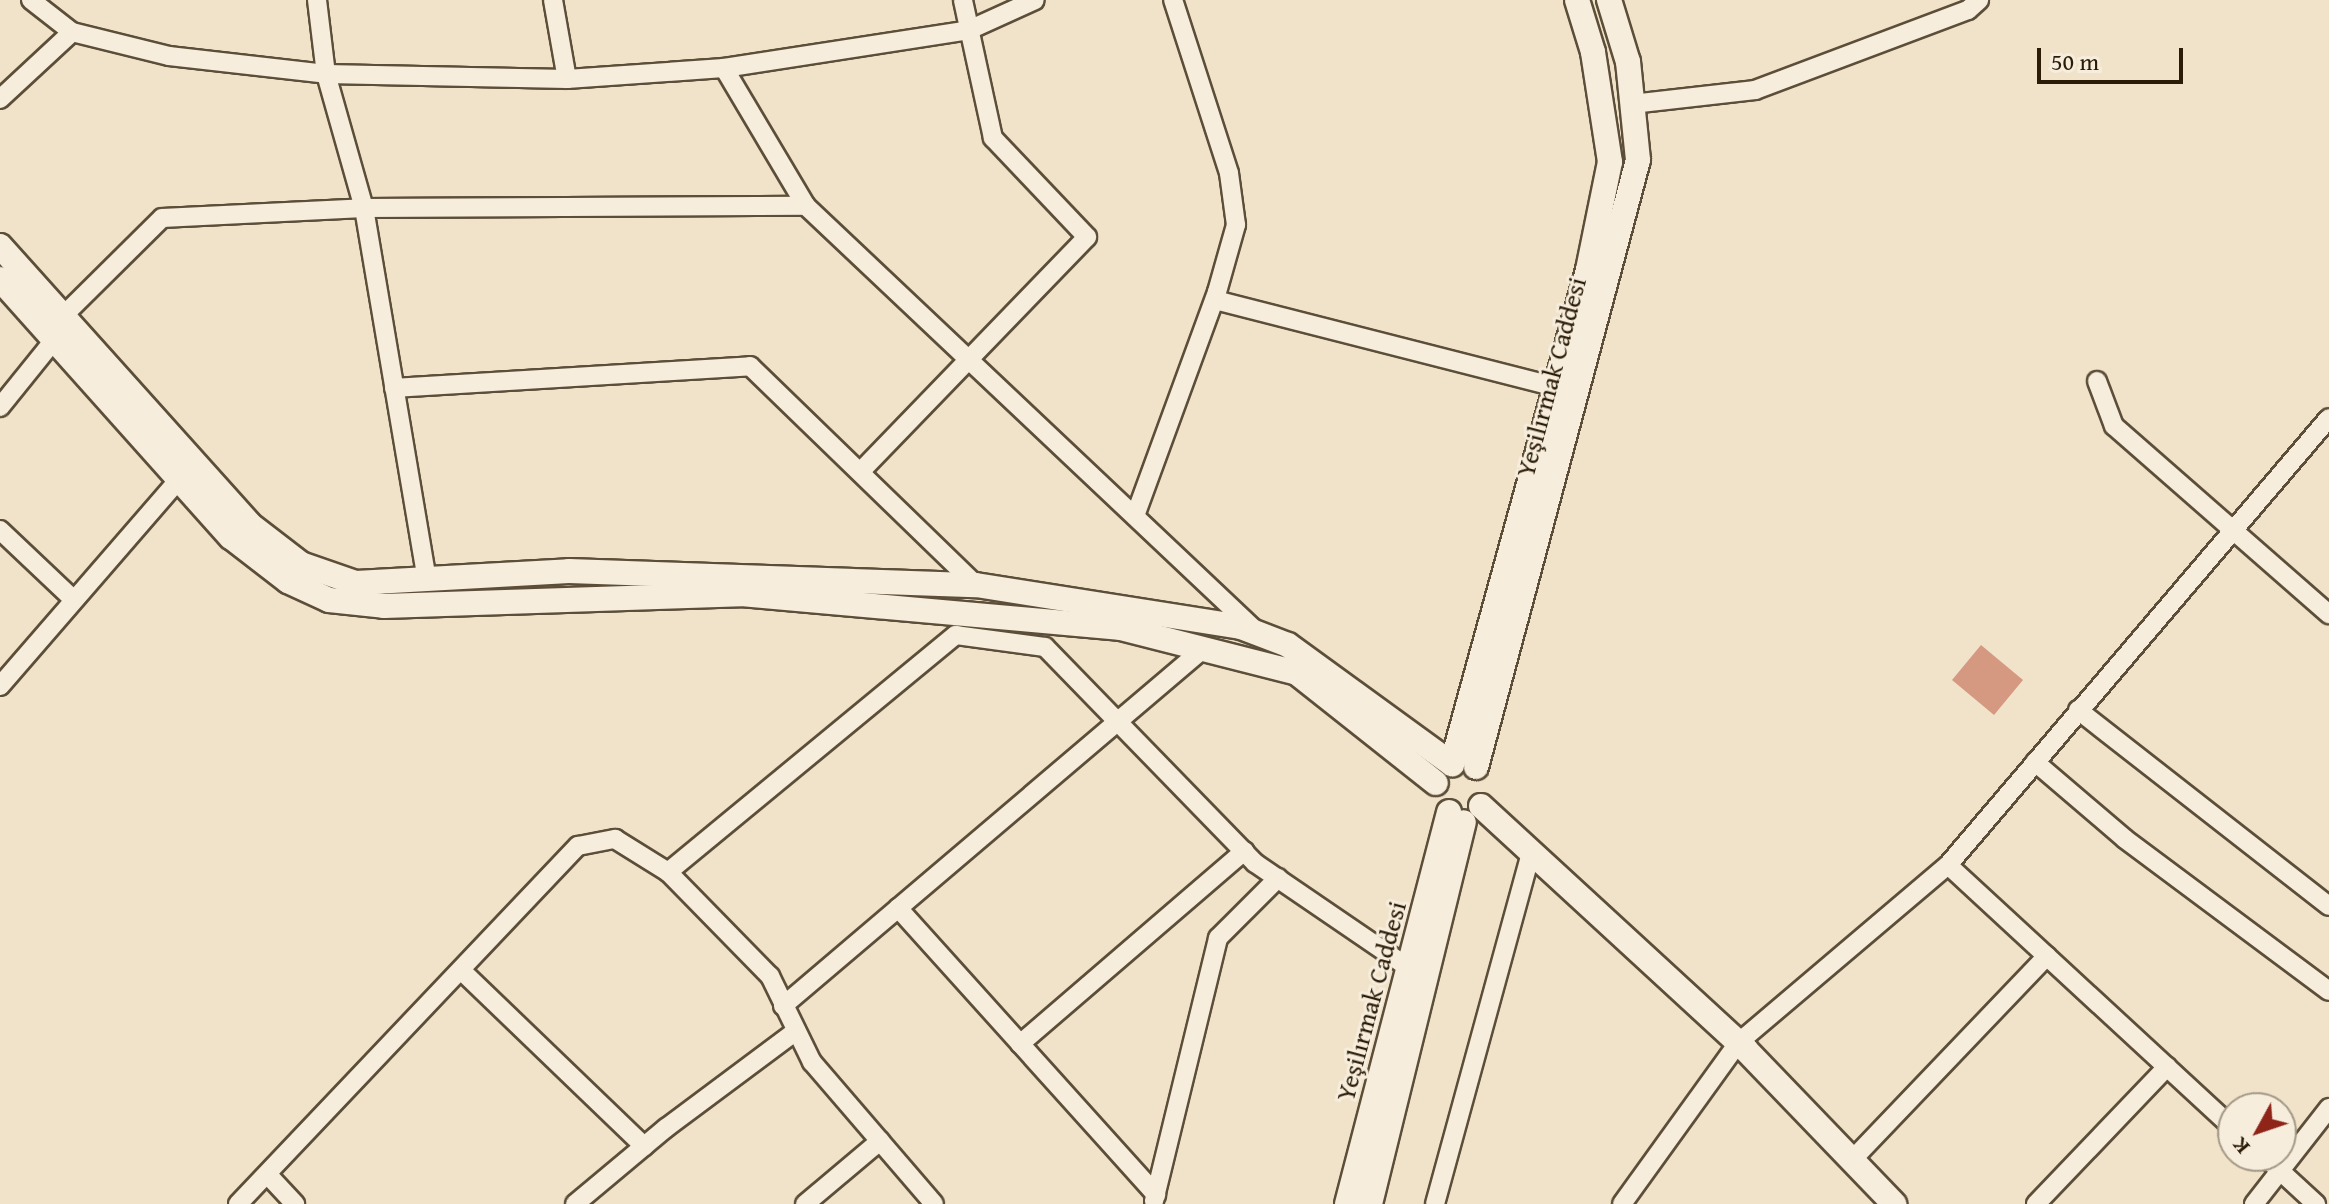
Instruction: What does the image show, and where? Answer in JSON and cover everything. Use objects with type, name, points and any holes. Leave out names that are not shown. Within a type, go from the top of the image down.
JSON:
[{"type":"main road","name":"Yeşilırmak Caddesi","points":[[1452,764],[1588,270],[1610,162],[1593,52],[1577,0]]},
{"type":"main road","name":"Yeşilırmak Caddesi","points":[[1476,767],[1638,160],[1628,62],[1609,0]]},
{"type":"main road","points":[[0,246],[249,524],[301,564],[356,583],[569,571],[976,585],[1259,634],[1288,645],[1452,764],[1476,767],[1488,790],[1465,811]]},
{"type":"main road","points":[[0,279],[231,537],[288,581],[329,600],[384,606],[741,594],[1121,628],[1297,673],[1436,783],[1438,799],[1465,811],[1531,853],[1738,1043],[1894,1204]]},
{"type":"main road","points":[[1436,783],[1452,764]]},
{"type":"main road","name":"Yeşilırmak Caddesi","points":[[1347,1204],[1409,968],[1465,811]]},
{"type":"main road","name":"Yeşilırmak Caddesi","points":[[1370,1204],[1465,811]]},
{"type":"street","points":[[31,0],[72,32],[169,56],[326,74],[567,79],[724,68],[969,30],[1035,0]]},
{"type":"street","points":[[317,0],[326,74],[364,208],[427,579]]},
{"type":"street","points":[[553,0],[567,79]]},
{"type":"street","points":[[862,470],[1087,237],[993,138],[963,0]]},
{"type":"street","points":[[1135,516],[1215,300],[1236,225],[1229,173],[1173,0]]},
{"type":"street","points":[[1632,104],[1755,90],[1968,10],[1979,0]]},
{"type":"street","points":[[0,99],[72,32]]},
{"type":"street","points":[[724,68],[806,206],[1259,634]]},
{"type":"street","points":[[63,316],[162,218],[364,208],[806,206]]},
{"type":"street","points":[[1215,300],[1556,387]]},
{"type":"street","points":[[0,407],[54,340]]},
{"type":"street","points":[[394,388],[750,366],[862,470],[976,585]]},
{"type":"street","points":[[2097,381],[2114,426],[2329,614]]},
{"type":"street","points":[[1622,1204],[1738,1043],[1948,865],[2329,418]]},
{"type":"street","points":[[0,686],[179,479]]},
{"type":"street","points":[[0,530],[73,599]]},
{"type":"street","points":[[668,872],[956,635],[1045,647],[1244,851],[1409,968]]},
{"type":"street","points":[[783,1006],[1203,649]]},
{"type":"street","points":[[2078,710],[2329,906]]},
{"type":"street","points":[[2035,762],[2125,839],[2329,991]]},
{"type":"street","points":[[238,1204],[578,846],[615,839],[668,872],[770,976],[812,1062],[934,1204]]},
{"type":"street","points":[[1020,1044],[1244,851]]},
{"type":"street","points":[[1435,1204],[1531,853]]},
{"type":"street","points":[[1948,865],[2217,1113]]},
{"type":"street","points":[[1154,1199],[1218,938],[1278,878]]},
{"type":"street","points":[[898,908],[1154,1199]]},
{"type":"street","points":[[1852,1160],[2047,956]]},
{"type":"street","points":[[464,973],[644,1146]]},
{"type":"street","points":[[575,1204],[644,1146],[796,1031]]},
{"type":"street","points":[[2036,1204],[2167,1067]]},
{"type":"street","points":[[2297,1137],[2329,1108]]},
{"type":"street","points":[[805,1204],[880,1141]]},
{"type":"street","points":[[2254,1204],[2266,1172]]},
{"type":"street","points":[[2281,1172],[2316,1204]]},
{"type":"street","points":[[268,1175],[295,1204]]},
{"type":"building","points":[[1981,645],[2023,680],[1994,715],[1952,680]]}]
